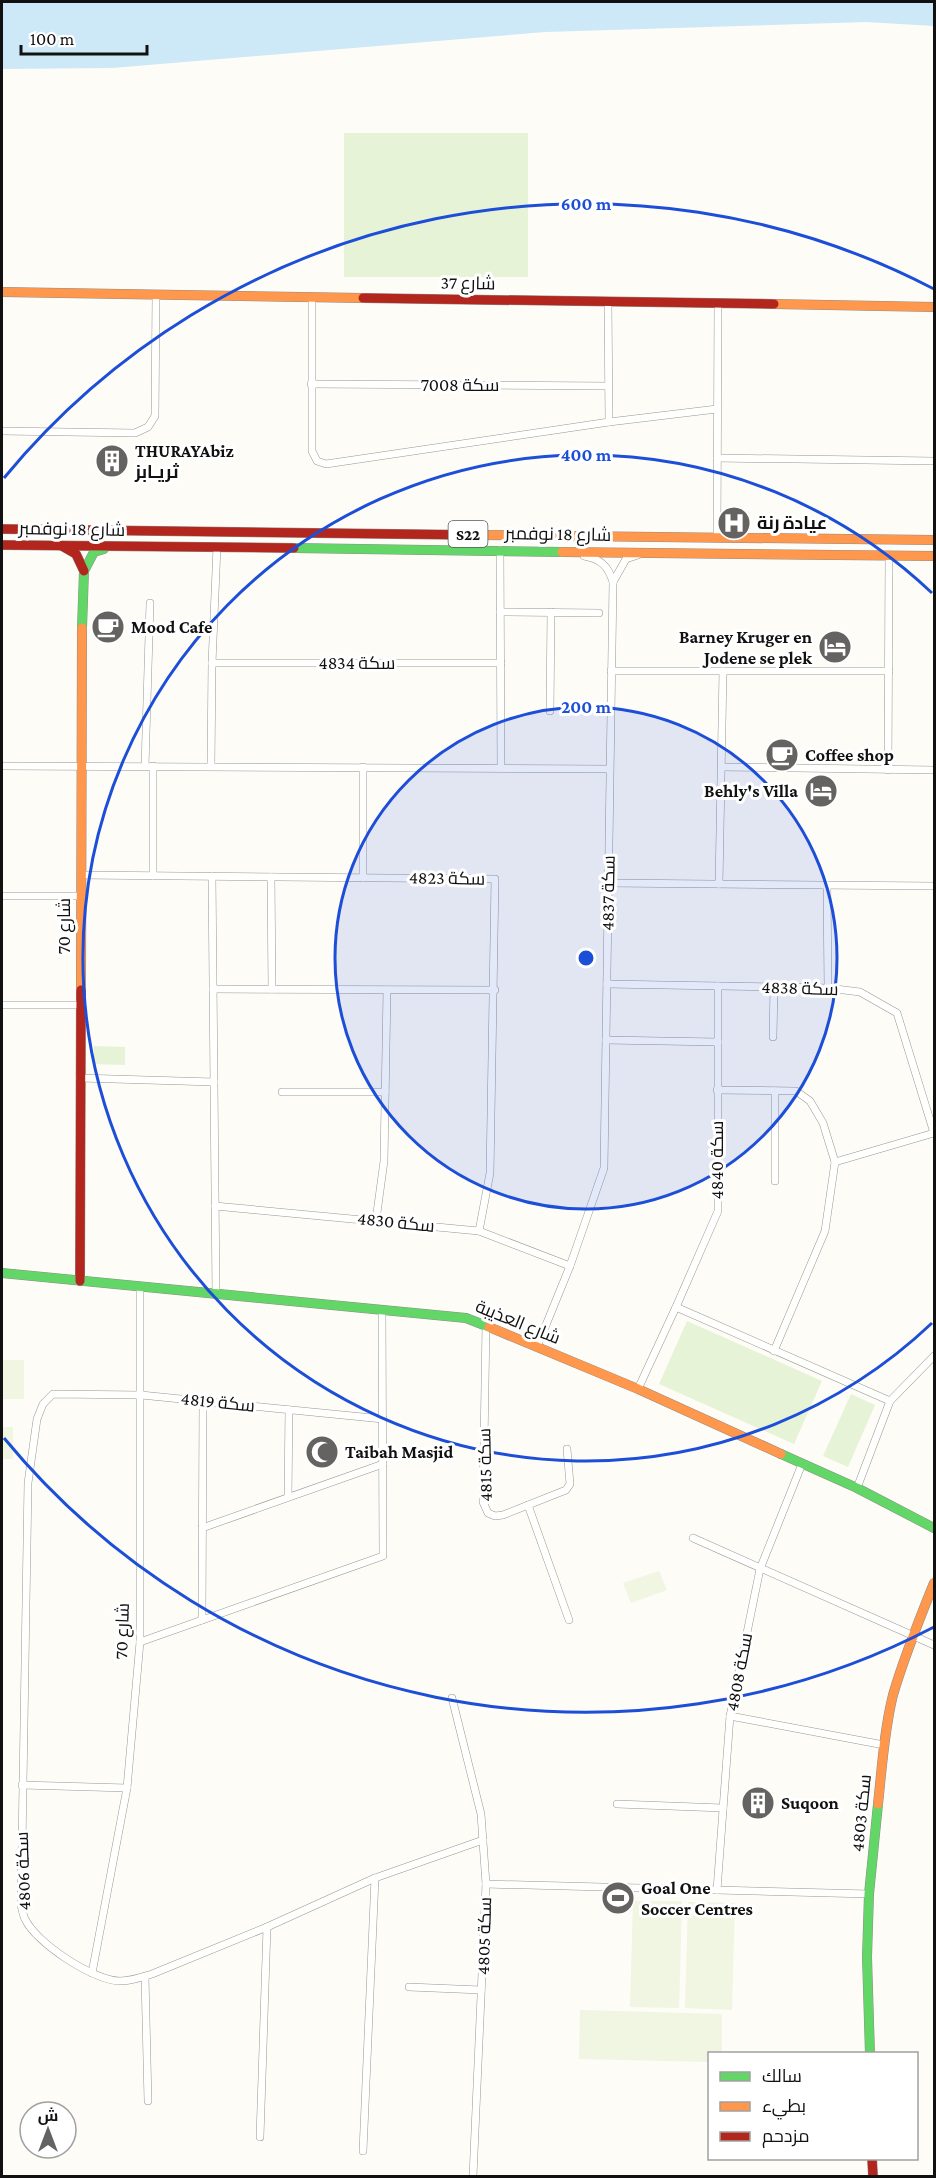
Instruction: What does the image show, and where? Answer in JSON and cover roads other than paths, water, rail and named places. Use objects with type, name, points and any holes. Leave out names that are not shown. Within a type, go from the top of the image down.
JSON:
[{"type":"street","name":"شارع 37","points":[[2,292],[934,307]]},
{"type":"street","points":[[2,431],[135,433],[148,427],[155,416],[156,295]]},
{"type":"street","points":[[312,297],[312,452],[317,461],[326,464],[717,409]]},
{"type":"street","points":[[608,302],[609,423]]},
{"type":"street","points":[[717,538],[718,304]]},
{"type":"street","name":"سكة 7008","points":[[311,384],[608,386]]},
{"type":"street","points":[[717,458],[934,461]]},
{"type":"street","name":"شارع 18 نوفمبر","points":[[2,528],[934,540]]},
{"type":"street","name":"شارع 18 نوفمبر","points":[[2,545],[932,557]]},
{"type":"street","points":[[62,546],[76,554],[84,571]]},
{"type":"street","points":[[84,571],[94,552],[121,546]]},
{"type":"street","points":[[212,766],[212,663],[217,546]]},
{"type":"street","points":[[500,550],[501,768]]},
{"type":"street","points":[[569,552],[591,557],[604,563],[613,582]]},
{"type":"street","points":[[613,582],[626,559],[646,552]]},
{"type":"street","points":[[888,770],[889,556]]},
{"type":"street","name":"شارع 70","points":[[80,1281],[81,766],[84,571]]},
{"type":"street","name":"سكة 4837","points":[[537,1347],[570,1266],[604,1168],[613,582]]},
{"type":"street","points":[[145,766],[150,603]]},
{"type":"street","points":[[500,612],[599,614]]},
{"type":"street","points":[[550,711],[551,612]]},
{"type":"street","name":"سكة 4834","points":[[212,663],[501,663]]},
{"type":"street","points":[[611,671],[889,671]]},
{"type":"street","points":[[719,884],[723,671]]},
{"type":"street","points":[[2,766],[609,769]]},
{"type":"street","points":[[153,766],[153,876]]},
{"type":"street","points":[[363,767],[363,878]]},
{"type":"street","points":[[722,767],[934,770]]},
{"type":"street","name":"سكة 4823","points":[[81,875],[495,879],[495,990],[490,1173],[479,1231]]},
{"type":"street","points":[[212,876],[216,1294]]},
{"type":"street","points":[[271,877],[272,989]]},
{"type":"street","points":[[609,883],[934,886]]},
{"type":"street","points":[[826,885],[828,988]]},
{"type":"street","points":[[2,896],[81,896]]},
{"type":"street","name":"سكة 4838","points":[[607,984],[828,988],[860,992],[897,1013],[934,1133]]},
{"type":"street","name":"سكة 4840","points":[[638,1389],[718,1211],[718,986]]},
{"type":"street","points":[[773,1037],[774,987]]},
{"type":"street","points":[[213,989],[495,990]]},
{"type":"street","points":[[376,1220],[384,1161],[387,990]]},
{"type":"street","points":[[2,1005],[81,1005]]},
{"type":"street","points":[[606,1040],[718,1042]]},
{"type":"street","points":[[81,1078],[214,1082]]},
{"type":"street","points":[[717,1090],[796,1092],[810,1101],[823,1123],[835,1162],[825,1231],[774,1351]]},
{"type":"street","points":[[775,1091],[775,1181]]},
{"type":"street","points":[[282,1092],[385,1092]]},
{"type":"street","points":[[835,1162],[934,1133]]},
{"type":"street","name":"سكة 4830","points":[[215,1206],[479,1231],[570,1266]]},
{"type":"street","name":"شارع العذيبة","points":[[2,1273],[466,1318],[638,1389],[857,1488],[934,1528]]},
{"type":"street","name":"شارع 70","points":[[92,1973],[127,1788],[140,1642],[140,1287]]},
{"type":"street","points":[[676,1307],[890,1401]]},
{"type":"street","points":[[140,1642],[383,1556],[382,1310]]},
{"type":"street","name":"سكة 4815","points":[[486,1325],[483,1502],[488,1513],[495,1516],[503,1515],[566,1490],[570,1484],[567,1449]]},
{"type":"street","points":[[857,1488],[890,1401],[934,1356]]},
{"type":"street","name":"سكة 4819","points":[[53,1394],[141,1395],[383,1419]]},
{"type":"street","name":"سكة 4806","points":[[53,1394],[43,1404],[37,1419],[28,1483],[21,1905],[24,1918],[30,1927],[53,1949],[92,1973],[118,1981],[145,1977],[267,1927],[375,1878],[483,1840]]},
{"type":"street","points":[[202,1620],[203,1401]]},
{"type":"street","points":[[288,1496],[290,1410]]},
{"type":"street","points":[[202,1528],[383,1464]]},
{"type":"street","name":"سكة 4808","points":[[717,1890],[730,1716],[760,1569],[802,1464]]},
{"type":"street","points":[[528,1505],[569,1620]]},
{"type":"street","name":"شارع العذيبة","points":[[918,1518],[934,1519]]},
{"type":"street","points":[[693,1538],[934,1645]]},
{"type":"street","name":"سكة 4803","points":[[870,2052],[867,1958],[869,1894],[884,1745],[893,1696],[912,1636],[934,1583]]},
{"type":"street","name":"سكة 4805","points":[[452,1698],[478,1803],[486,1884],[473,2176]]},
{"type":"street","points":[[730,1716],[884,1745]]},
{"type":"street","points":[[22,1785],[127,1788]]},
{"type":"street","points":[[617,1804],[723,1808]]},
{"type":"street","points":[[363,2151],[375,1878]]},
{"type":"street","points":[[486,1884],[869,1894]]},
{"type":"street","points":[[260,2137],[267,1927]]},
{"type":"street","points":[[145,1977],[148,2101]]},
{"type":"street","points":[[409,1987],[482,1990]]},
{"type":"street","points":[[872,2160],[873,2176]]},
{"type":"water","points":[[2,2],[934,2],[934,26],[866,22],[545,32],[112,68],[2,69]]},
{"type":"place","name":"THURAYAbiz ثريـابز","points":[[112,461]]},
{"type":"place","name":"عيادة رنة","points":[[734,523]]},
{"type":"place","name":"Mood Cafe","points":[[108,627]]},
{"type":"place","name":"Barney Kruger en Jodene se plek","points":[[835,647]]},
{"type":"place","name":"Coffee shop","points":[[782,755]]},
{"type":"place","name":"Behly's Villa","points":[[821,791]]},
{"type":"place","name":"Taibah Masjid","points":[[322,1452]]},
{"type":"place","name":"Suqoon","points":[[758,1803]]},
{"type":"place","name":"Goal One Soccer Centres","points":[[618,1898]]}]
